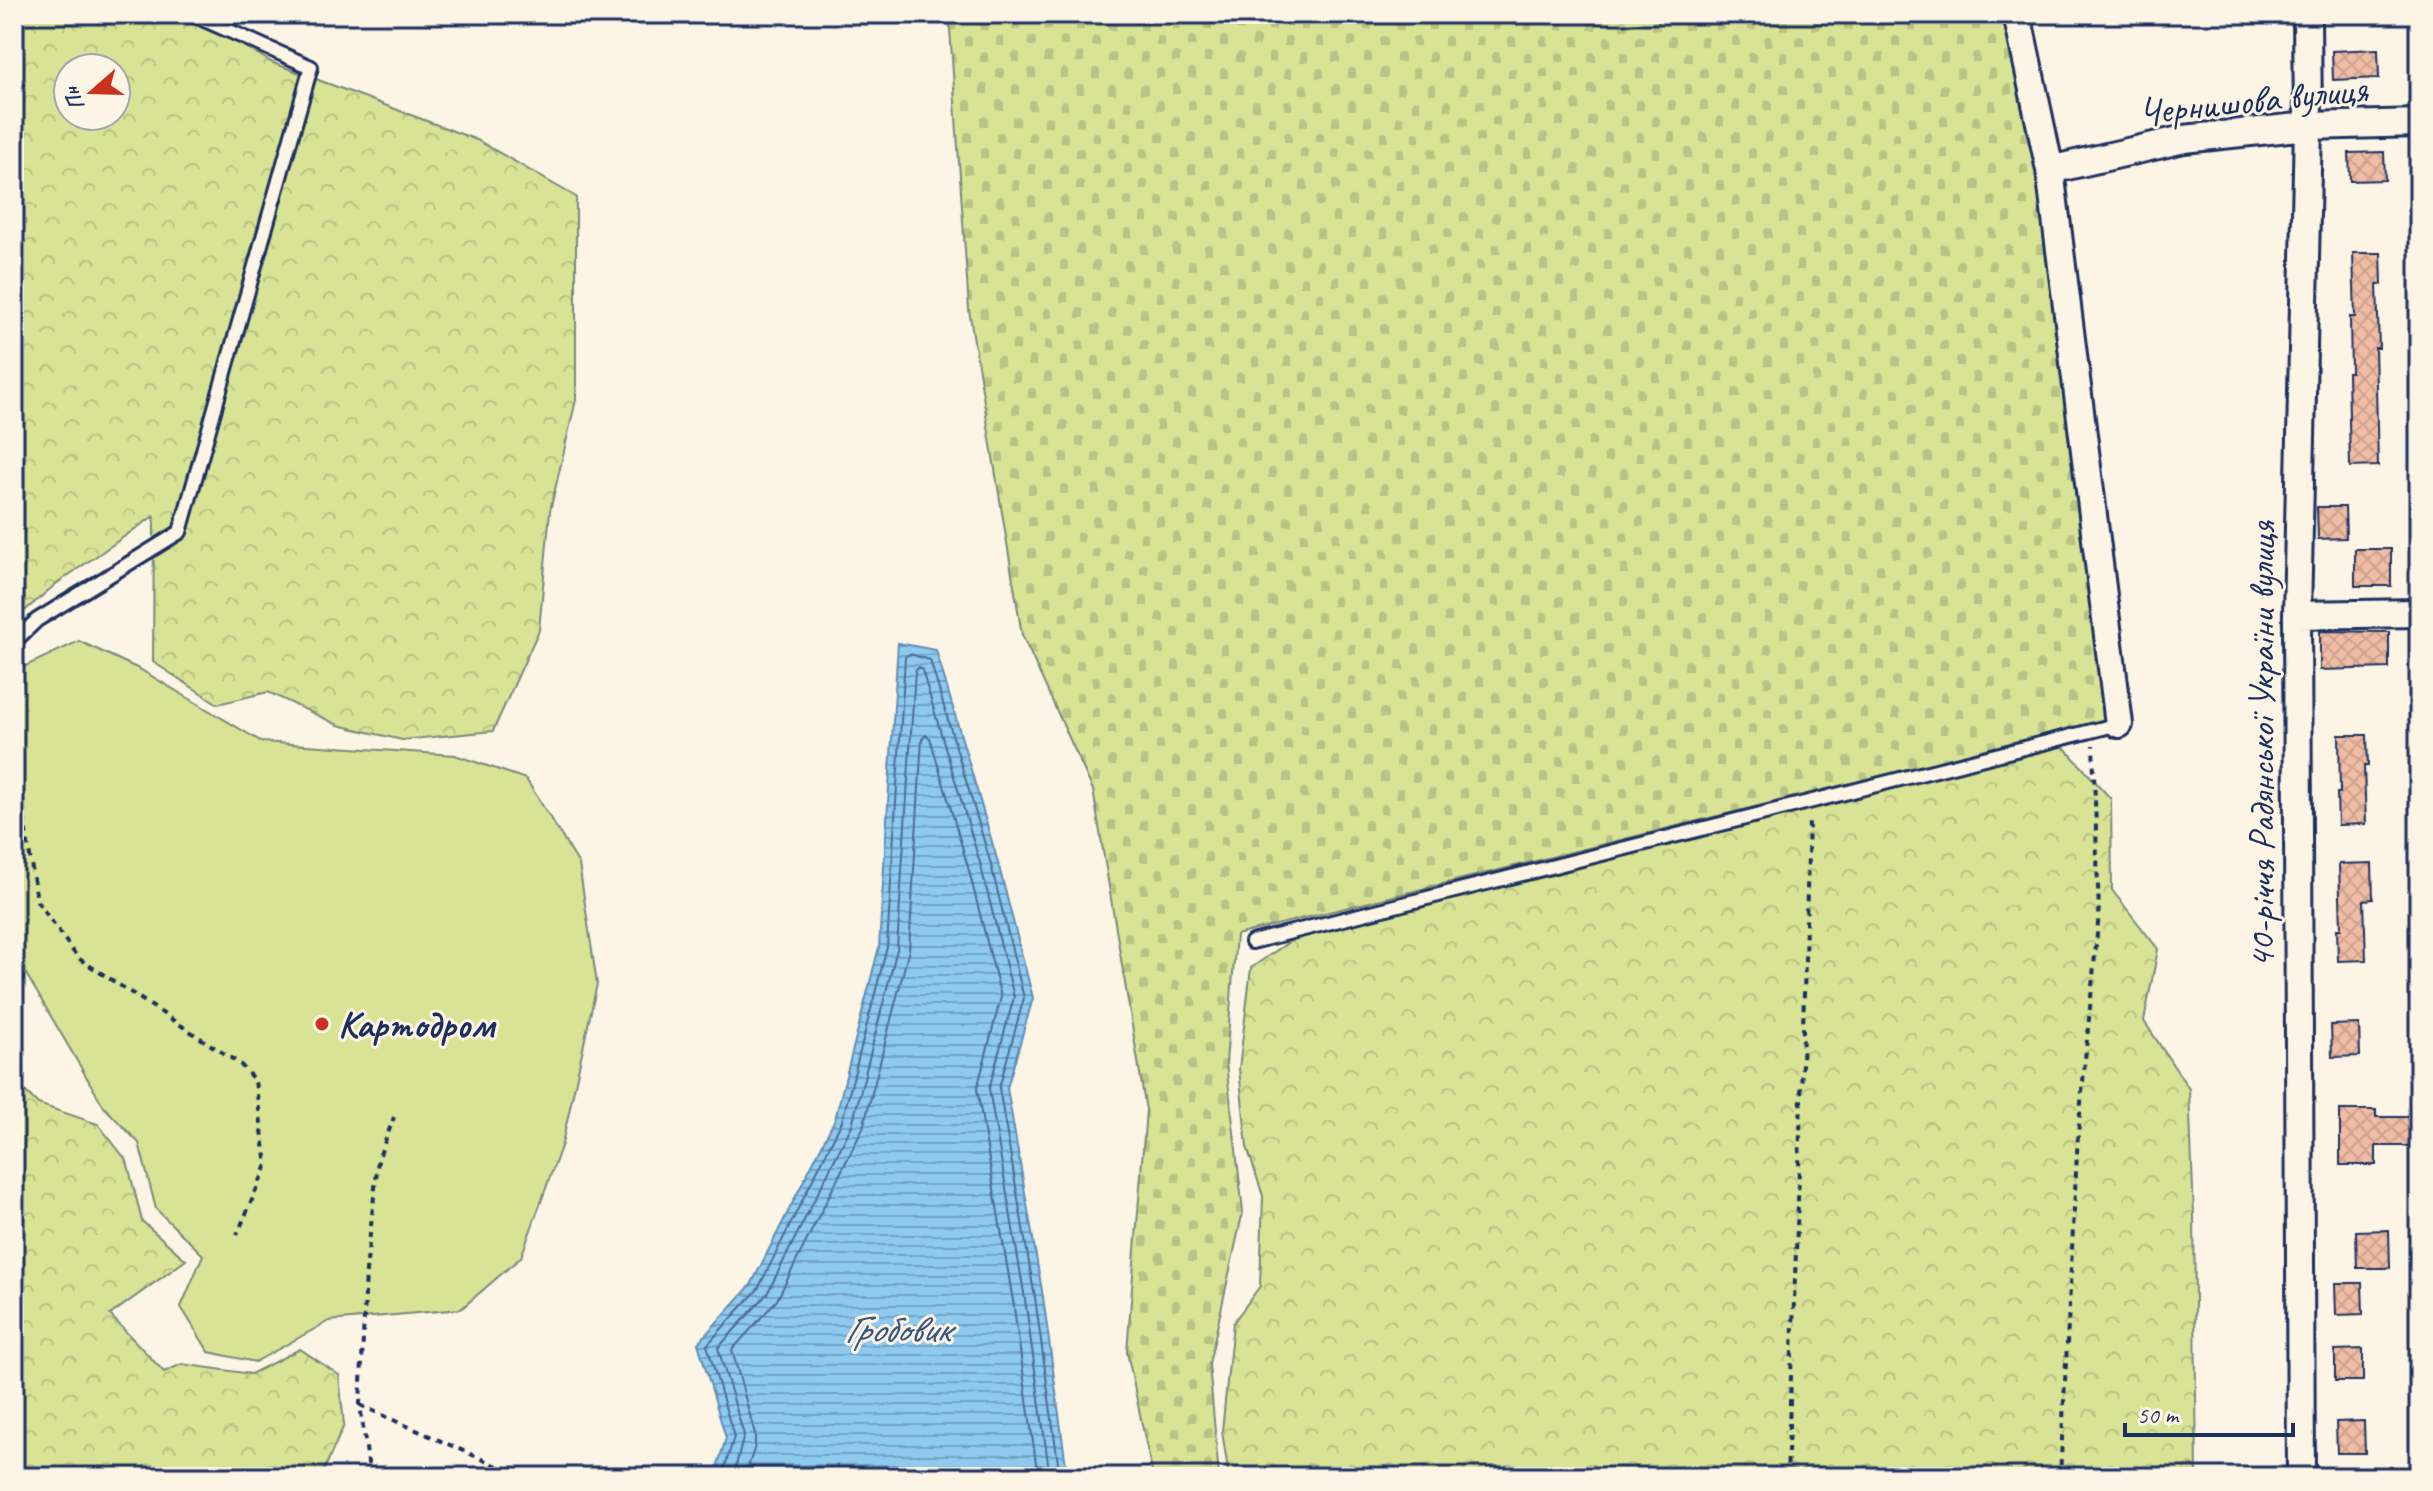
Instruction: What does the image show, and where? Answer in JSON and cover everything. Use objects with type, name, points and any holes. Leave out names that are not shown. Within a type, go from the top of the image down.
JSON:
[{"type":"street","points":[[2017,14],[2050,170],[2119,724]]},
{"type":"street","name":"40-річчя Радянської України вулиця","points":[[2301,1477],[2297,615],[2308,126],[2307,14]]},
{"type":"street","name":"Чернишова вулиця","points":[[2050,170],[2184,139],[2308,126],[2419,123]]},
{"type":"street","points":[[2297,615],[2419,613]]},
{"type":"lane","points":[[14,642],[37,620],[180,532],[311,67],[191,14]]},
{"type":"lane","points":[[1252,942],[2119,724]]},
{"type":"path","points":[[2060,1477],[2078,1134],[2099,913],[2093,731]]},
{"type":"path","points":[[18,746],[24,819],[37,901],[78,958],[240,1064],[255,1081],[267,1165],[237,1235]]},
{"type":"path","points":[[1787,1477],[1809,802]]},
{"type":"path","points":[[370,1477],[360,1405],[366,1271],[378,1160],[394,1117]]},
{"type":"path","points":[[360,1405],[522,1477]]},
{"type":"green space","points":[[14,14],[182,14],[222,32],[271,62],[477,140],[576,197],[576,400],[550,511],[539,630],[493,731],[402,740],[338,725],[268,692],[218,704],[153,662],[154,516],[56,584],[14,620]]},
{"type":"green space","points":[[949,14],[2009,14],[2038,146],[2110,719],[1236,935],[1226,1063],[1243,1211],[1209,1364],[1219,1477],[1153,1477],[1127,1352],[1146,1110],[1093,790],[1022,635],[969,310]]},
{"type":"green space","name":"Картодром","points":[[79,641],[141,670],[262,742],[455,755],[526,779],[579,864],[597,984],[562,1144],[521,1257],[461,1309],[329,1321],[255,1362],[209,1352],[181,1307],[203,1255],[156,1209],[139,1143],[104,1107],[25,972],[14,946],[14,675],[19,669]]},
{"type":"green space","points":[[2062,745],[2111,799],[2112,890],[2158,949],[2144,1021],[2189,1089],[2197,1477],[1229,1477],[1222,1431],[1233,1323],[1260,1286],[1263,1196],[1247,1147],[1239,1069],[1251,968],[1296,937]]},
{"type":"green space","points":[[14,1080],[38,1104],[98,1124],[127,1161],[142,1221],[186,1260],[110,1315],[164,1372],[182,1364],[251,1374],[300,1349],[339,1375],[344,1425],[321,1477],[14,1477]]},
{"type":"water","name":"Гробовик","points":[[898,643],[936,650],[997,859],[1033,998],[1007,1088],[1043,1297],[1067,1473],[1072,1477],[714,1477],[726,1438],[698,1343],[751,1285],[835,1119],[879,947]]},
{"type":"building","points":[[2378,49],[2379,78],[2333,80],[2332,51]]},
{"type":"building","points":[[2384,152],[2385,180],[2350,181],[2349,153]]},
{"type":"building","points":[[2353,253],[2381,253],[2382,284],[2377,284],[2379,348],[2375,348],[2378,466],[2350,467],[2348,372],[2351,372],[2350,317],[2355,317]]},
{"type":"building","points":[[2317,507],[2345,507],[2346,538],[2318,539]]},
{"type":"building","points":[[2355,549],[2391,549],[2391,586],[2355,586]]},
{"type":"building","points":[[2320,631],[2389,632],[2389,668],[2320,670]]},
{"type":"building","points":[[2339,735],[2367,735],[2368,766],[2364,766],[2366,824],[2338,825]]},
{"type":"building","points":[[2372,863],[2373,899],[2364,900],[2366,960],[2338,961],[2337,929],[2341,929],[2339,864]]},
{"type":"building","points":[[2359,1024],[2360,1056],[2332,1057],[2331,1025]]},
{"type":"building","points":[[2340,1110],[2376,1110],[2376,1117],[2419,1117],[2419,1146],[2376,1146],[2376,1165],[2340,1165]]},
{"type":"building","points":[[2389,1230],[2390,1268],[2357,1268],[2356,1231]]},
{"type":"building","points":[[2335,1283],[2362,1283],[2363,1314],[2336,1315]]},
{"type":"building","points":[[2363,1349],[2363,1381],[2335,1381],[2335,1350]]},
{"type":"building","points":[[2364,1421],[2365,1453],[2337,1453],[2336,1422]]},
{"type":"place","name":"Картодром","points":[[322,1024]]}]
